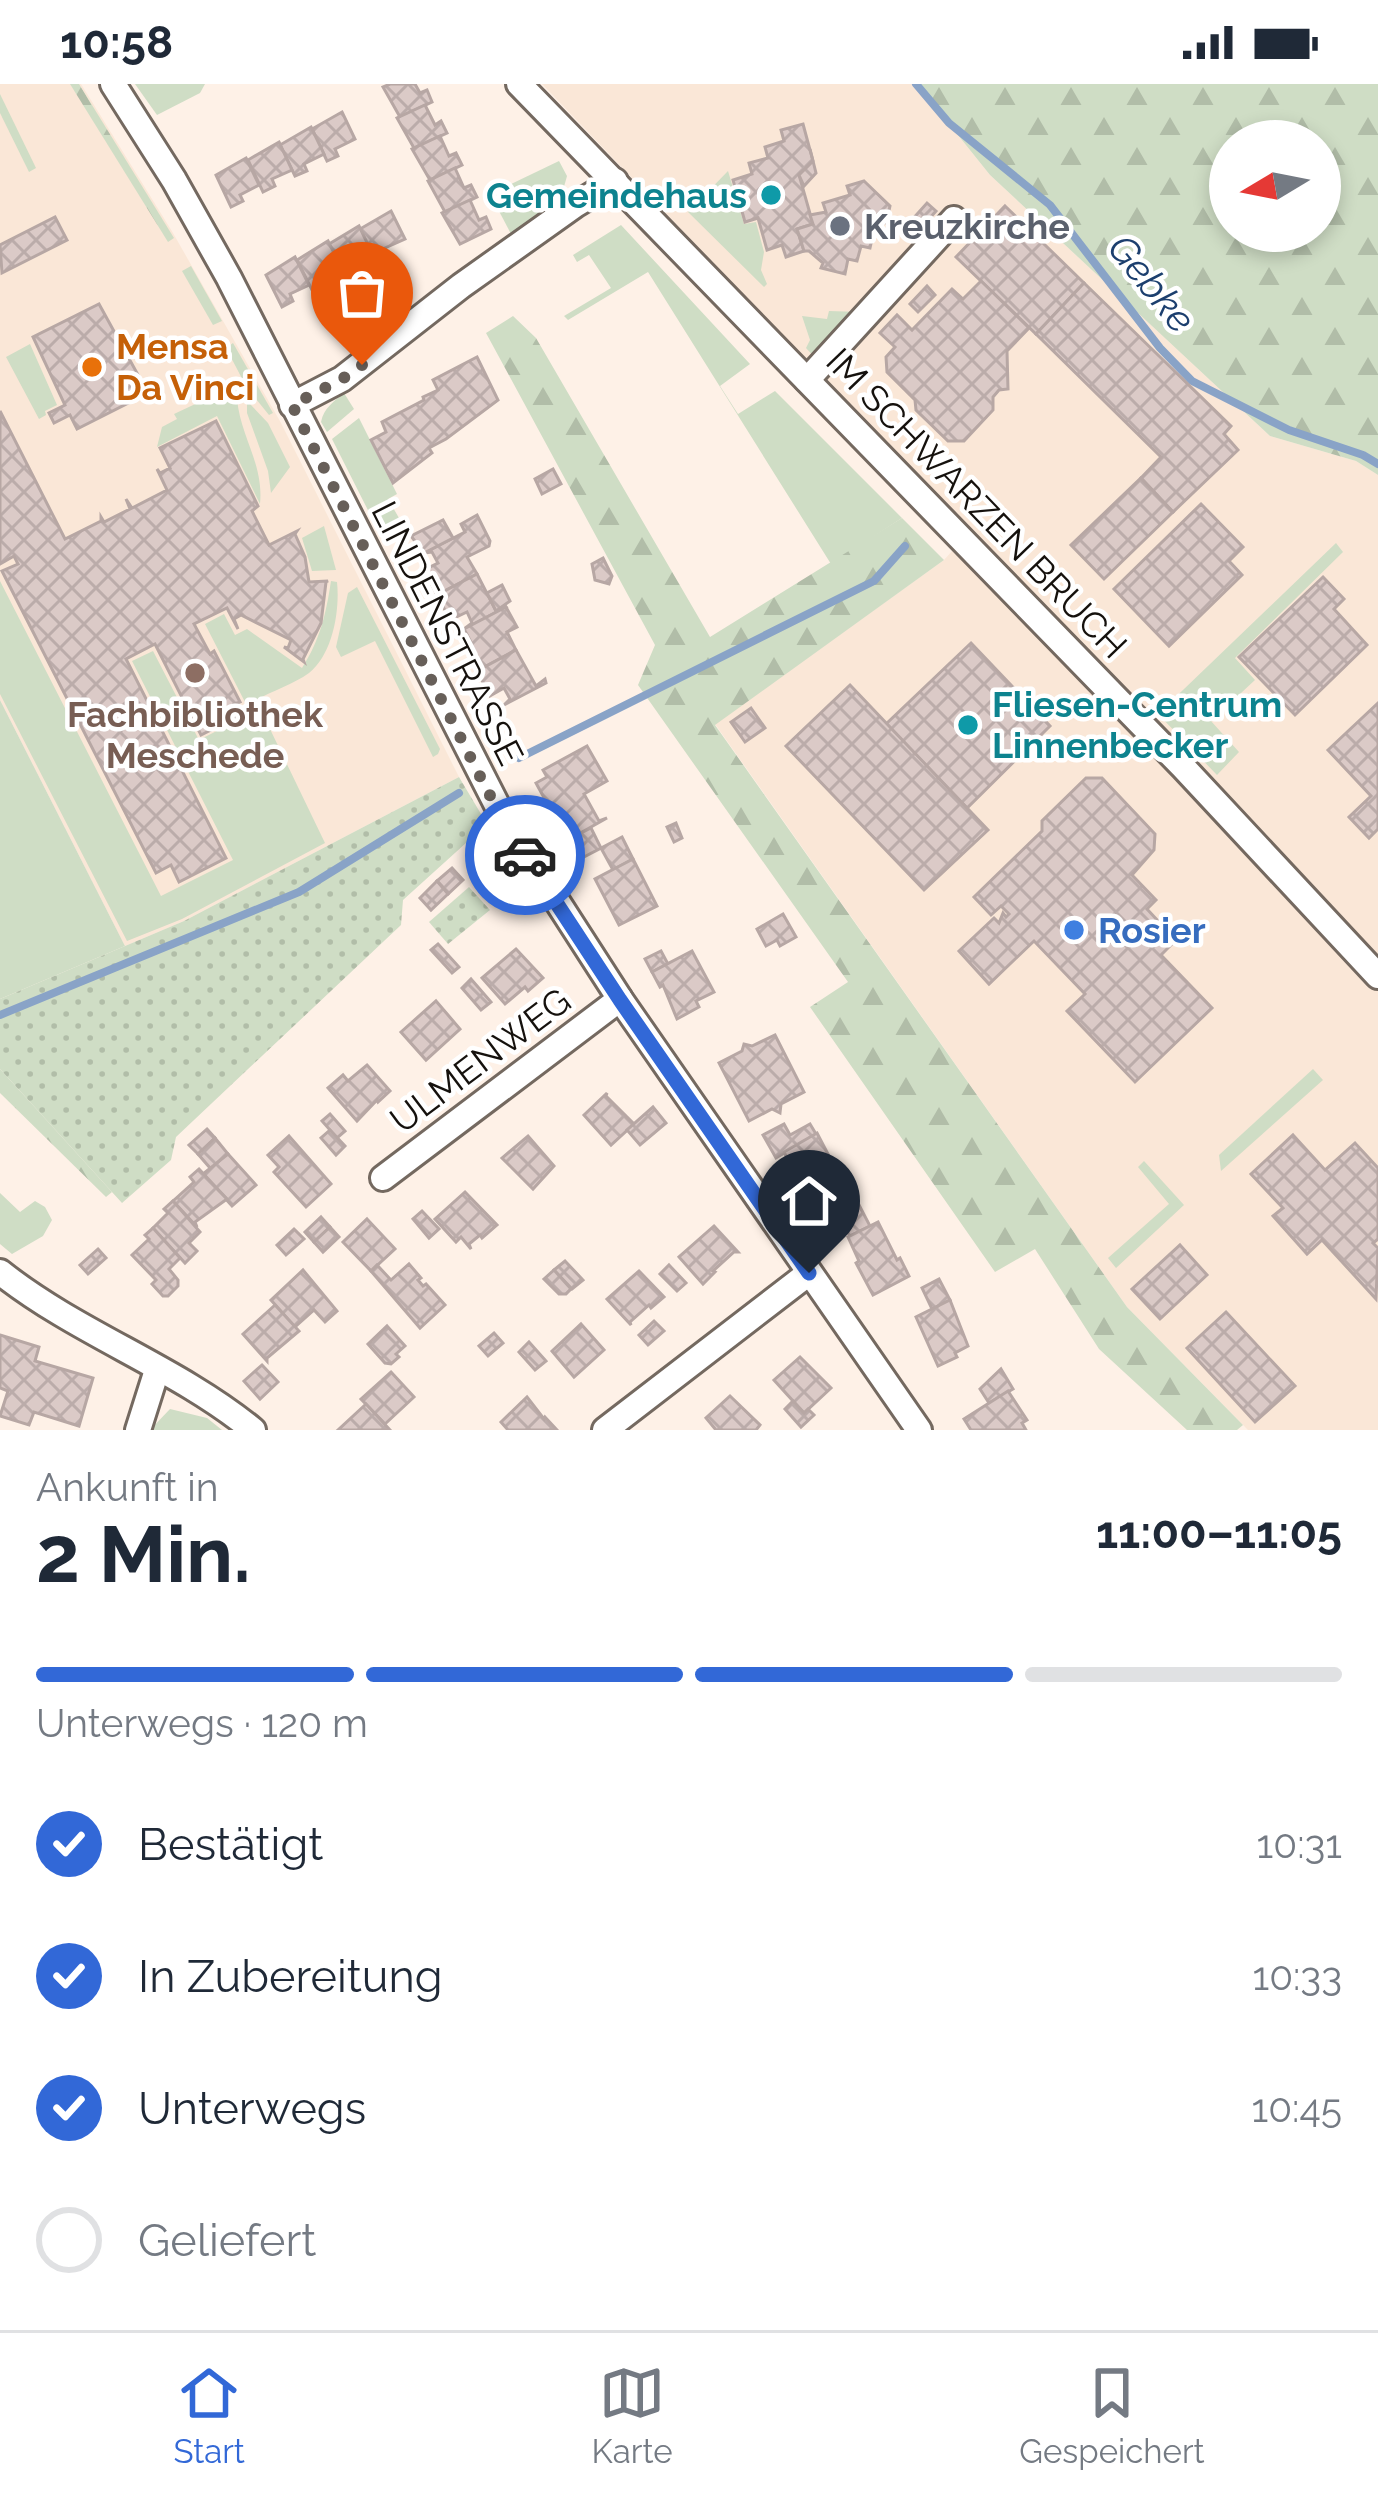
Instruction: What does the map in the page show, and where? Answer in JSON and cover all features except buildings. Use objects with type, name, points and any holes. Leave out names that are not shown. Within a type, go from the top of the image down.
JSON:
[{"type":"street","name":"LINDENSTRASSE","points":[[113,84],[207,237],[252,321],[488,792],[620,1000],[920,1430]]},
{"type":"street","name":"IM SCHWARZEN BRUCH","points":[[519,84],[1211,796],[1378,976]]},
{"type":"street","points":[[292,405],[342,379],[461,286],[615,181]]},
{"type":"street","points":[[807,380],[954,219]]},
{"type":"street","name":"ULMENWEG","points":[[383,1178],[620,1000]]},
{"type":"street","points":[[0,1272],[34,1298],[220,1405],[253,1430]]},
{"type":"street","points":[[604,1430],[809,1273]]},
{"type":"street","points":[[138,1430],[157,1370]]},
{"type":"shaded area","points":[[0,84],[81,84],[281,423],[459,777],[184,921],[125,946],[0,700]]},
{"type":"shaded area","points":[[542,84],[917,84],[990,175],[1270,436],[1356,461],[1378,475],[1378,1430],[1248,1430],[1127,1307],[715,724],[944,560],[970,531]]},
{"type":"green space","points":[[70,84],[79,84],[174,238],[168,242]]},
{"type":"green space","points":[[135,84],[205,84],[200,93],[157,115]]},
{"type":"green space","points":[[917,84],[1378,84],[1378,475],[1356,461],[1270,436],[990,175]]},
{"type":"green space","points":[[0,94],[36,168],[29,172],[0,113]]},
{"type":"green space","points":[[559,161],[567,176],[560,201],[511,234],[490,194]]},
{"type":"green space","points":[[728,171],[744,224],[756,222],[764,252],[764,287],[688,212]]},
{"type":"green space","points":[[621,225],[750,364],[720,386],[738,414],[775,391],[902,518],[831,564],[648,272],[568,320],[564,316],[611,288],[589,255],[577,262],[573,255]]},
{"type":"green space","points":[[191,266],[222,321],[213,325],[182,271]]},
{"type":"green space","points":[[829,311],[861,312],[817,360],[806,348],[810,340],[802,316],[827,319]]},
{"type":"green space","points":[[513,316],[536,338],[710,637],[902,518],[944,560],[715,725],[1127,1307],[1243,1425],[1237,1430],[1187,1430],[1099,1349],[1035,1249],[995,1272],[810,1007],[848,982],[638,685],[655,645],[486,333]]},
{"type":"green space","points":[[233,343],[273,413],[269,415],[247,388],[226,348]]},
{"type":"green space","points":[[30,344],[57,405],[39,419],[6,357]]},
{"type":"green space","points":[[223,391],[237,398],[259,476],[260,504],[217,416],[157,447],[162,427],[177,419],[174,414]]},
{"type":"green space","points":[[344,393],[354,409],[327,432],[322,417]]},
{"type":"green space","points":[[247,404],[268,423],[290,467],[271,493],[268,471]]},
{"type":"green space","points":[[359,418],[397,494],[388,499],[399,518],[378,530],[332,439]]},
{"type":"green space","points":[[324,526],[336,570],[312,571],[302,538]]},
{"type":"green space","points":[[1336,543],[1343,552],[1235,658],[1255,680],[1211,721],[1239,752],[1217,775],[1158,714]]},
{"type":"green space","points":[[0,581],[161,896],[233,860],[132,661],[153,651],[199,740],[246,716],[241,707],[246,704],[205,624],[224,614],[235,635],[247,629],[302,668],[321,626],[331,581],[337,582],[333,631],[324,655],[303,677],[256,700],[325,843],[182,919],[127,941],[0,694]]},
{"type":"green space","points":[[357,587],[440,749],[433,757],[375,641],[341,657],[336,647],[348,593]]},
{"type":"green space","points":[[0,700],[125,946],[0,999]]},
{"type":"green space","points":[[459,777],[487,824],[403,900],[401,925],[176,1137],[171,1160],[122,1203],[0,1069],[0,999],[184,921]]},
{"type":"green space","points":[[469,887],[490,910],[448,944],[429,922]]},
{"type":"green space","points":[[0,1069],[112,1192],[106,1197],[0,1093]]},
{"type":"green space","points":[[1313,1069],[1323,1080],[1221,1171],[1219,1155]]},
{"type":"green space","points":[[1144,1161],[1184,1205],[1116,1268],[1108,1258],[1169,1204],[1138,1167]]},
{"type":"green space","points":[[0,1193],[20,1212],[35,1201],[52,1220],[43,1236],[12,1254],[0,1244]]},
{"type":"green space","points":[[170,1409],[207,1418],[222,1430],[150,1430]]},
{"type":"waterway","name":"Gebke","points":[[916,84],[949,123],[1050,205],[1160,348],[1192,381],[1289,430],[1378,464]]},
{"type":"waterway","points":[[519,758],[874,581],[905,546]]},
{"type":"waterway","points":[[0,1015],[299,892],[459,793]]},
{"type":"way so far","points":[[362,365],[292,405],[488,792],[525,855]]},
{"type":"place","name":"Gemeindehaus","points":[[771,195]]},
{"type":"place","name":"Kreuzkirche","points":[[840,226]]},
{"type":"place","name":"Mensa Da Vinci","points":[[92,367]]},
{"type":"place","name":"Fachbibliothek Meschede","points":[[195,673]]},
{"type":"place","name":"Fliesen-Centrum Linnenbecker","points":[[968,725]]},
{"type":"place","name":"Rosier","points":[[1074,930]]},
{"type":"route","points":[[525,855],[809,1273]]}]
